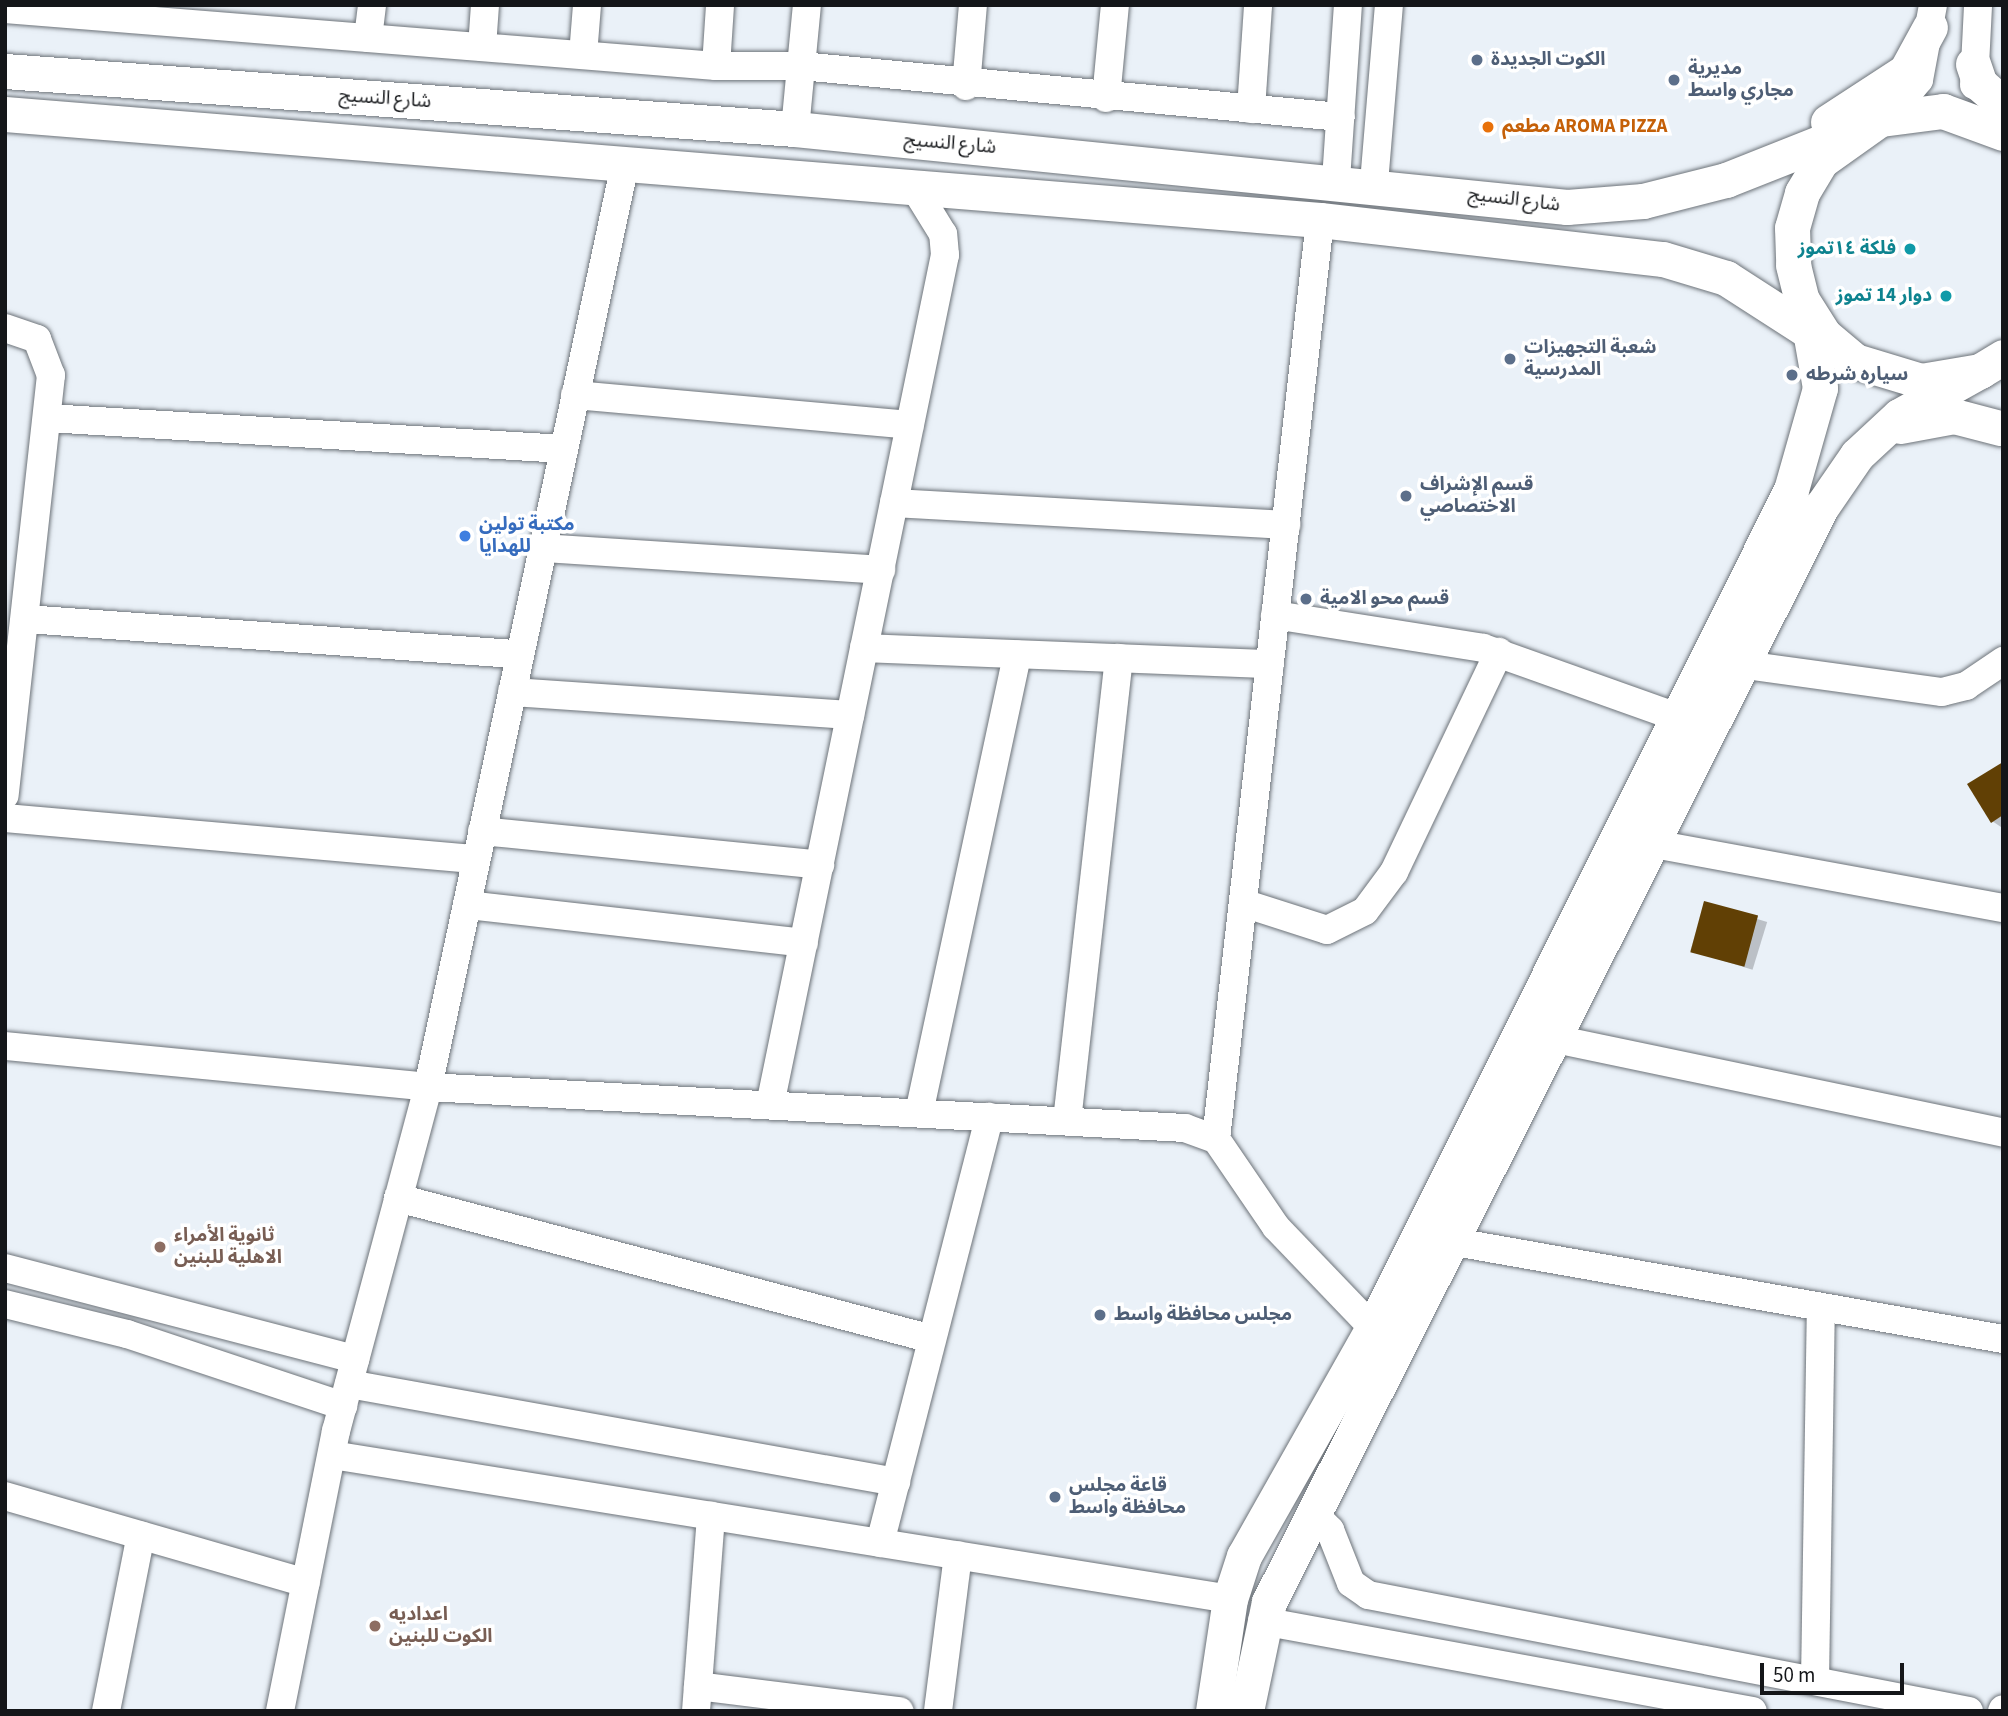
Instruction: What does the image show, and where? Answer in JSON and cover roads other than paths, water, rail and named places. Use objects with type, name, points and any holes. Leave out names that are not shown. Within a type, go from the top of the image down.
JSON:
[{"type":"main road","points":[[1732,178],[1895,80],[1915,62],[1931,16]]},
{"type":"main road","points":[[1973,64],[1980,84],[2000,118]]},
{"type":"main road","name":"شارع النسيج","points":[[5,71],[795,129],[1374,183],[1567,207],[1643,201],[1732,178],[1884,117]]},
{"type":"main road","points":[[1246,1711],[1262,1622],[1296,1549],[1455,1242],[1555,1039],[1584,943],[1677,717],[1791,490],[1817,415],[1819,367],[1793,264],[1802,193],[1830,153],[1884,117],[1943,111],[2000,118]]},
{"type":"main road","points":[[5,114],[1320,220],[1662,258],[1726,278],[1855,361],[1891,377],[1921,381],[1991,364]]},
{"type":"main road","points":[[1726,278],[1766,311],[1805,358],[1817,415]]},
{"type":"main road","points":[[1802,300],[1824,335],[1855,361]]},
{"type":"main road","points":[[1213,1711],[1230,1599],[1263,1520],[1373,1328],[1584,943],[1654,844],[1822,506],[1857,454],[1935,394],[1991,364]]},
{"type":"main road","points":[[1857,454],[1883,435],[1931,417],[1978,419],[2001,429]]},
{"type":"main road","points":[[1263,1520],[1296,1549]]},
{"type":"street","points":[[368,38],[372,5]]},
{"type":"street","points":[[482,47],[485,5]]},
{"type":"street","points":[[583,55],[587,5]]},
{"type":"street","points":[[716,66],[720,5]]},
{"type":"street","points":[[795,129],[807,5]]},
{"type":"street","points":[[966,86],[973,5]]},
{"type":"street","points":[[1106,98],[1115,5]]},
{"type":"street","points":[[1251,109],[1258,5]]},
{"type":"street","points":[[1336,180],[1348,5]]},
{"type":"street","points":[[1374,183],[1389,5]]},
{"type":"street","points":[[1973,64],[1978,5]]},
{"type":"street","points":[[14,8],[275,18],[368,38],[716,66],[801,66],[966,86],[1341,117]]},
{"type":"street","points":[[1884,117],[1919,80],[1931,16]]},
{"type":"street","points":[[280,1711],[349,1383],[428,1087],[625,164]]},
{"type":"street","points":[[770,1105],[945,256],[943,234],[914,187]]},
{"type":"street","points":[[1216,1139],[1320,220]]},
{"type":"street","points":[[5,328],[28,333],[45,349],[47,418],[5,795]]},
{"type":"street","points":[[1891,377],[1935,394],[2001,429]]},
{"type":"street","points":[[576,395],[910,425]]},
{"type":"street","points":[[47,418],[564,449]]},
{"type":"street","points":[[894,503],[1286,525]]},
{"type":"street","points":[[543,548],[881,570]]},
{"type":"street","points":[[1275,615],[1499,652],[1677,717]]},
{"type":"street","points":[[26,619],[520,654]]},
{"type":"street","points":[[864,648],[1270,664]]},
{"type":"street","points":[[1243,903],[1326,930],[1365,911],[1394,872],[1499,652]]},
{"type":"street","points":[[919,1113],[1017,654]]},
{"type":"street","points":[[1067,1121],[1119,658]]},
{"type":"street","points":[[1745,665],[1942,692],[1966,686],[2003,661]]},
{"type":"street","points":[[512,692],[850,715]]},
{"type":"street","points":[[5,818],[477,859]]},
{"type":"street","points":[[482,831],[820,865]]},
{"type":"street","points":[[1654,844],[2003,908]]},
{"type":"street","points":[[467,905],[804,943]]},
{"type":"street","points":[[1555,1039],[2003,1133]]},
{"type":"street","points":[[5,1046],[428,1087],[1185,1128],[1216,1139],[1276,1227],[1373,1328]]},
{"type":"street","points":[[880,1543],[989,1117]]},
{"type":"street","points":[[398,1198],[932,1339]]},
{"type":"street","points":[[1455,1242],[1821,1309],[2003,1339]]},
{"type":"street","points":[[5,1268],[349,1383]]},
{"type":"street","points":[[5,1304],[349,1383],[896,1482]]},
{"type":"street","points":[[1815,1681],[1821,1309]]},
{"type":"street","points":[[332,1455],[1230,1599]]},
{"type":"street","points":[[5,1496],[306,1583]]},
{"type":"street","points":[[1314,1514],[1330,1530],[1350,1583],[1368,1595],[1969,1711]]},
{"type":"street","points":[[711,1516],[697,1699],[899,1711]]},
{"type":"street","points":[[106,1711],[141,1535]]},
{"type":"street","points":[[938,1711],[958,1555]]},
{"type":"street","points":[[1262,1622],[1753,1711]]},
{"type":"street","points":[[1646,1691],[1655,1651]]},
{"type":"place","name":"الكوت الجديدة","points":[[1477,60]]},
{"type":"place","name":"مديرية مجاري واسط","points":[[1674,80]]},
{"type":"place","name":"مطعم AROMA PIZZA","points":[[1488,127]]},
{"type":"place","name":"فلكة ١٤تموز","points":[[1910,249]]},
{"type":"place","name":"دوار 14 تموز","points":[[1946,296]]},
{"type":"place","name":"شعبة التجهيزات المدرسية","points":[[1510,359]]},
{"type":"place","name":"سياره شرطه","points":[[1792,375]]},
{"type":"place","name":"قسم الإشراف الاختصاصي","points":[[1406,496]]},
{"type":"place","name":"مكتبة تولين للهدايا","points":[[465,536]]},
{"type":"place","name":"قسم محو الامية","points":[[1306,599]]},
{"type":"place","name":"ثانوية الأمراء الاهلية للبنين","points":[[160,1247]]},
{"type":"place","name":"مجلس محافظة واسط","points":[[1100,1315]]},
{"type":"place","name":"قاعة مجلس محافظة واسط","points":[[1055,1497]]},
{"type":"place","name":"اعداديه الكوت للبنين","points":[[375,1626]]}]
